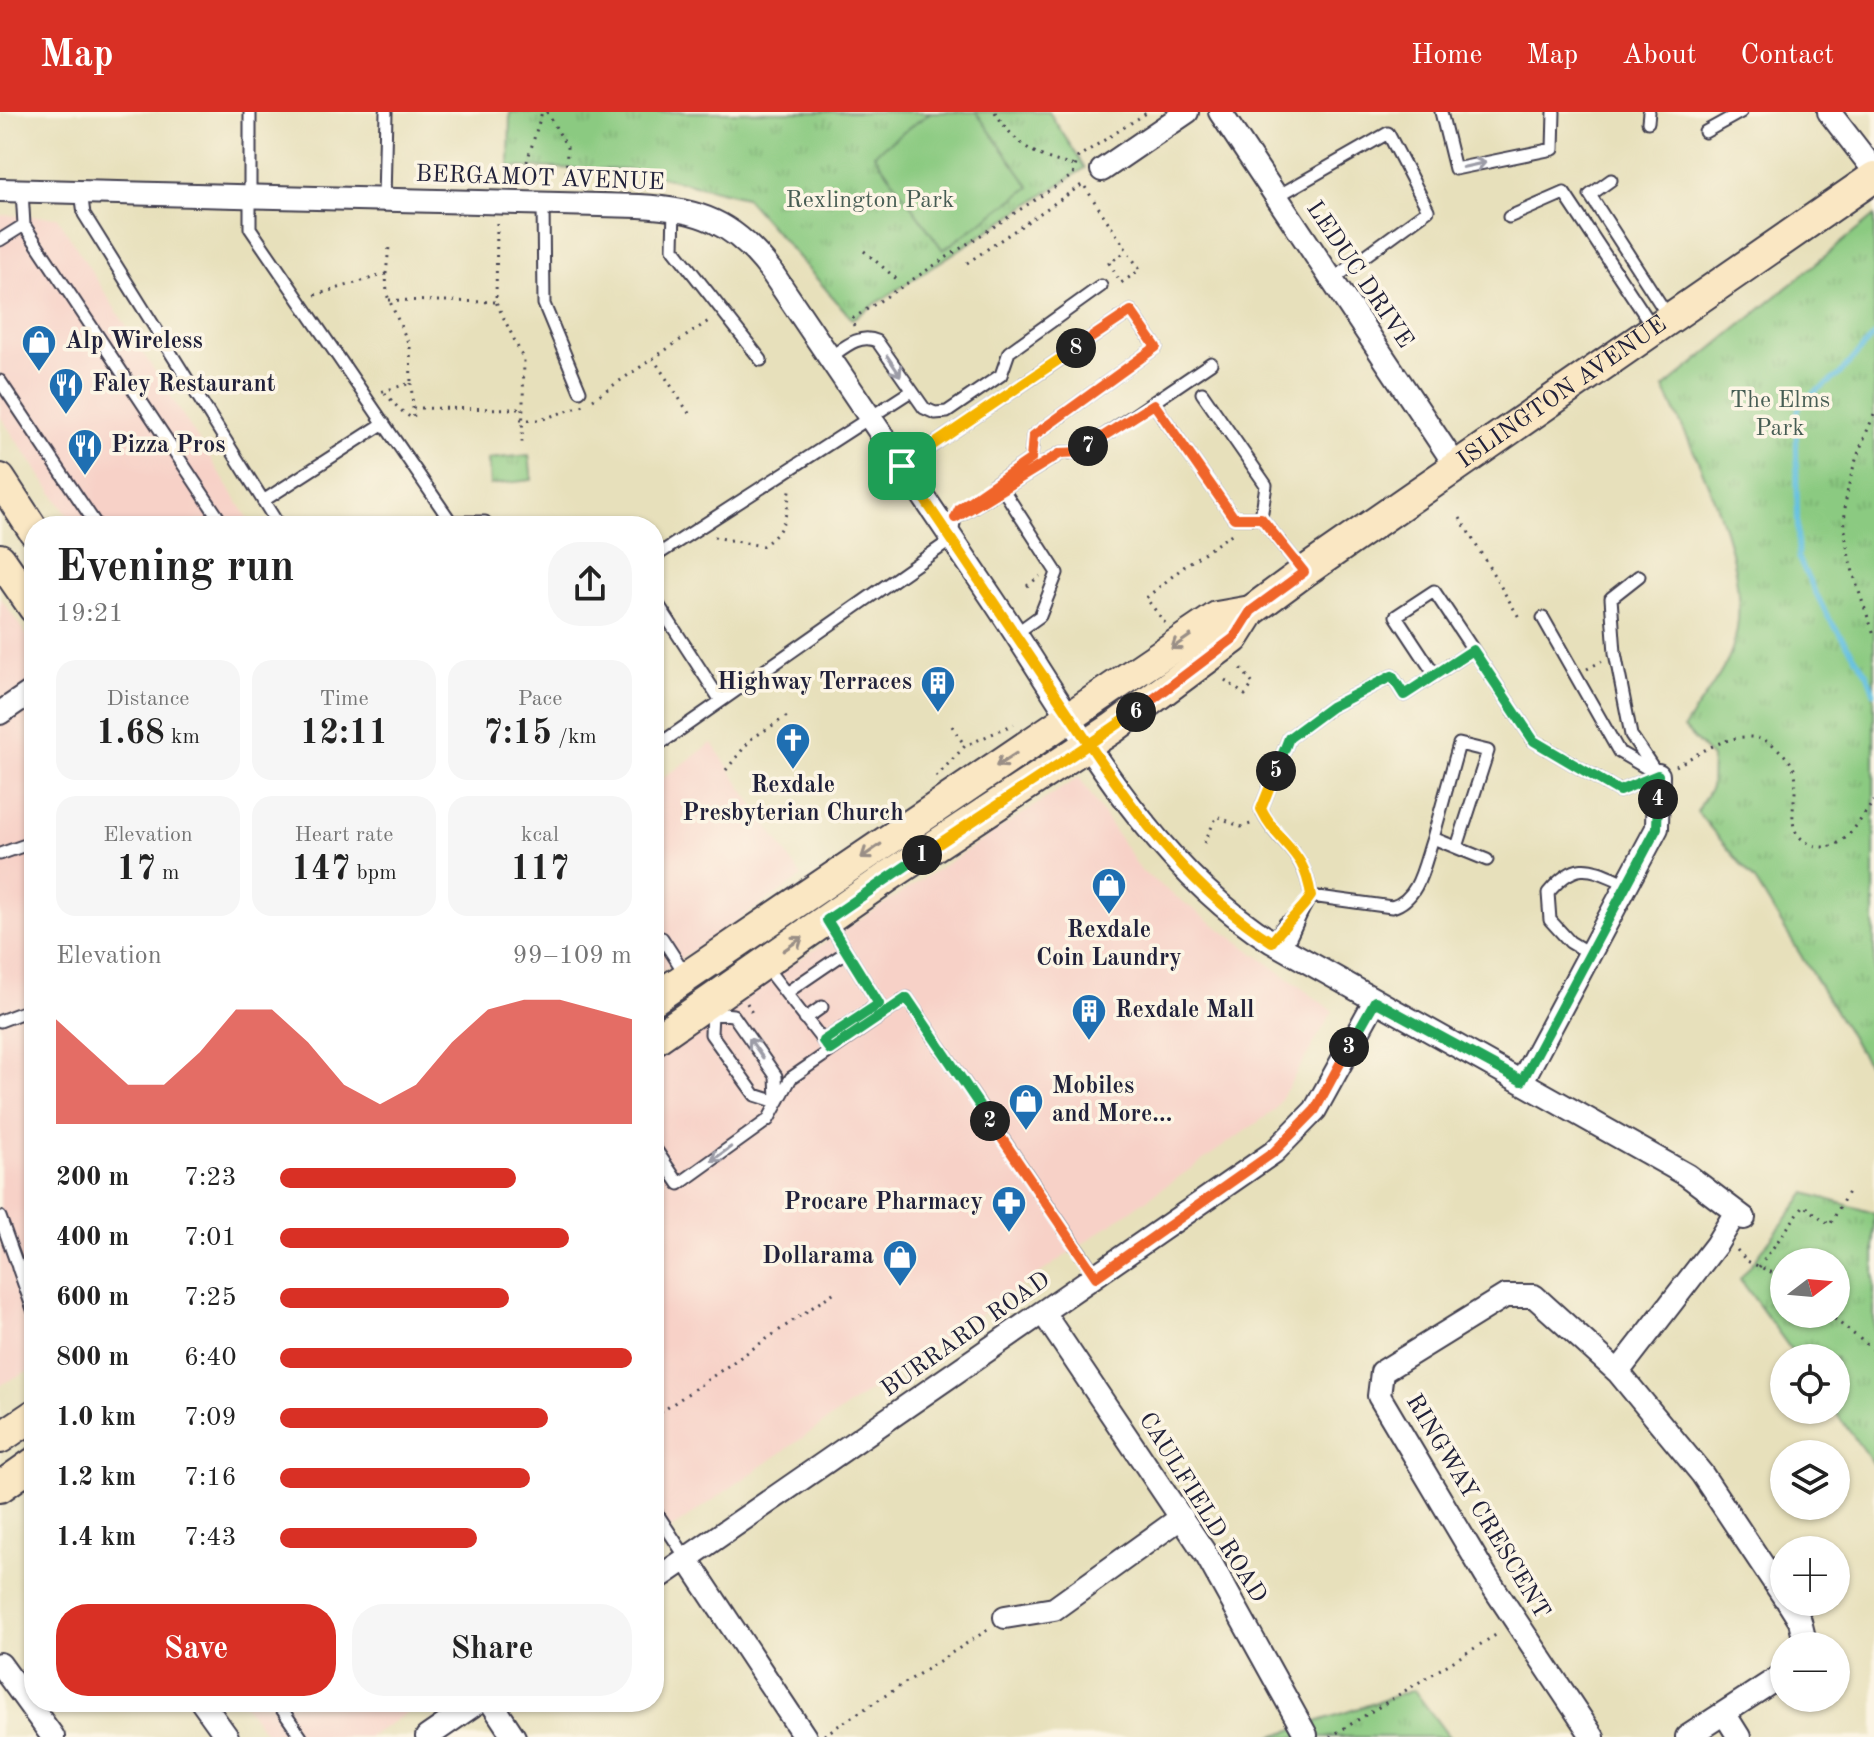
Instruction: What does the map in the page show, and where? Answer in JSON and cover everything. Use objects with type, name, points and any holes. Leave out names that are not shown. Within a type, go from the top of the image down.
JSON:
[{"type":"main road","name":"ISLINGTON AVENUE","points":[[664,998],[700,995],[763,964],[1089,744],[1234,638],[1251,611],[1304,572],[1874,177]]},
{"type":"main road","points":[[0,479],[24,516]]},
{"type":"main road","points":[[0,559],[24,594]]},
{"type":"main road","name":"ISLINGTON AVENUE","points":[[664,1030],[700,995],[1071,717],[1217,617],[1251,611]]},
{"type":"main road","points":[[0,1438],[24,1422]]},
{"type":"main road","points":[[0,1487],[24,1470]]},
{"type":"street","points":[[1102,170],[1187,112]]},
{"type":"street","name":"LEDUC DRIVE","points":[[1220,112],[1456,466]]},
{"type":"street","points":[[1829,112],[1874,170]]},
{"type":"street","name":"BERGAMOT AVENUE","points":[[11,191],[674,208],[714,219],[750,243],[902,466],[953,529],[1015,634],[1089,744],[1169,854],[1237,918],[1278,946],[1687,1175],[1740,1215],[1618,1372]]},
{"type":"street","points":[[0,713],[24,697]]},
{"type":"street","points":[[1522,1081],[1657,828],[1658,775]]},
{"type":"street","name":"BURRARD ROAD","points":[[664,1574],[1274,1152],[1315,1110],[1375,1001]]},
{"type":"street","name":"RINGWAY CRESCENT","points":[[1593,1737],[1516,1623],[1379,1396],[1382,1372],[1505,1296],[1534,1296],[1618,1372],[1702,1474],[1770,1576]]},
{"type":"street","name":"CAULFIELD ROAD","points":[[1044,1314],[1182,1517],[1306,1735]]},
{"type":"street","points":[[1005,1617],[1054,1609],[1182,1517]]},
{"type":"street","points":[[687,1559],[805,1737]]},
{"type":"street","points":[[0,1664],[24,1697]]},
{"type":"street","points":[[1687,1737],[1770,1683]]},
{"type":"street","points":[[35,1712],[53,1737]]},
{"type":"street","points":[[209,1712],[227,1737]]},
{"type":"street","points":[[427,1737],[463,1712]]},
{"type":"street","points":[[498,1712],[514,1737]]},
{"type":"street","points":[[1724,1713],[1739,1737]]},
{"type":"lane","points":[[250,112],[250,228],[447,516]]},
{"type":"lane","points":[[384,200],[386,112]]},
{"type":"lane","points":[[1441,112],[1455,169],[1553,149],[1554,112]]},
{"type":"lane","points":[[1705,132],[1741,112]]},
{"type":"lane","points":[[1276,197],[1388,133],[1428,210],[1332,280]]},
{"type":"lane","points":[[1611,180],[1590,195],[1662,324]]},
{"type":"lane","points":[[11,191],[24,225],[217,516]]},
{"type":"lane","points":[[81,192],[84,214],[273,516]]},
{"type":"lane","points":[[1509,217],[1564,193],[1662,324]]},
{"type":"lane","points":[[543,204],[544,304],[580,391]]},
{"type":"lane","points":[[674,208],[673,248],[761,360]]},
{"type":"lane","points":[[0,240],[24,225]]},
{"type":"lane","points":[[829,358],[857,340],[868,337],[877,341],[924,408],[935,413],[947,412],[1001,375],[1009,352],[1101,286]]},
{"type":"lane","points":[[902,466],[1131,311],[1156,347],[1033,436],[1031,459],[960,508],[953,529]]},
{"type":"lane","points":[[664,741],[953,529],[1002,488],[1061,453],[1080,452],[1211,363]]},
{"type":"lane","points":[[0,381],[88,516]]},
{"type":"lane","points":[[664,550],[793,470],[911,391]]},
{"type":"lane","points":[[1202,393],[1266,485],[1258,518]]},
{"type":"lane","points":[[1154,404],[1234,518],[1258,518],[1304,572]]},
{"type":"lane","points":[[263,501],[384,423]]},
{"type":"lane","points":[[1002,488],[1057,573],[1040,616],[1015,634]]},
{"type":"lane","points":[[1639,576],[1611,598],[1615,653],[1631,735],[1658,775]]},
{"type":"lane","points":[[1435,675],[1396,616],[1434,591],[1534,741],[1619,791],[1658,775]]},
{"type":"lane","points":[[664,613],[721,701]]},
{"type":"lane","points":[[1543,618],[1619,752],[1658,775]]},
{"type":"lane","points":[[1278,946],[1285,923],[1298,916],[1311,896],[1301,859],[1261,809],[1289,738],[1331,707],[1392,676],[1404,695],[1473,650]]},
{"type":"lane","points":[[1311,896],[1392,907],[1405,904],[1414,891],[1433,838],[1459,744],[1488,751],[1457,847]]},
{"type":"lane","points":[[1433,838],[1487,860]]},
{"type":"lane","points":[[0,854],[24,846]]},
{"type":"lane","points":[[1590,954],[1570,942],[1550,920],[1548,893],[1564,873],[1588,867],[1627,884]]},
{"type":"lane","points":[[664,1162],[679,1184],[768,1120],[791,1078],[879,1004],[858,980],[827,920]]},
{"type":"lane","points":[[664,941],[700,995],[711,1034],[755,1095],[777,1102]]},
{"type":"lane","points":[[786,993],[846,952]]},
{"type":"lane","points":[[763,964],[827,1046]]},
{"type":"lane","points":[[700,995],[733,1015],[776,1076],[777,1102]]},
{"type":"lane","points":[[827,1046],[907,998],[1096,1277]]},
{"type":"lane","points":[[805,1019],[822,1007]]},
{"type":"lane","points":[[0,1021],[24,1012]]},
{"type":"lane","points":[[0,1217],[24,1284]]},
{"type":"lane","points":[[18,1268],[24,1266]]},
{"type":"lane","points":[[664,1524],[687,1559]]},
{"type":"lane","points":[[284,1712],[301,1737]]},
{"type":"path","points":[[545,112],[566,143],[567,167]]},
{"type":"path","points":[[522,445],[520,409],[524,360],[496,302],[505,203],[545,112]]},
{"type":"path","points":[[995,112],[1009,134],[1034,155],[1076,166]]},
{"type":"path","points":[[857,340],[852,319],[1073,175],[1078,157],[1148,112]]},
{"type":"path","points":[[967,263],[1083,184],[1140,270],[1121,283],[1109,263],[1127,251]]},
{"type":"path","points":[[384,391],[399,409],[414,420],[410,347],[389,300],[386,274],[389,247]]},
{"type":"path","points":[[864,251],[899,281]]},
{"type":"path","points":[[297,300],[386,274]]},
{"type":"path","points":[[389,300],[496,302]]},
{"type":"path","points":[[520,420],[540,420],[577,410],[723,311]]},
{"type":"path","points":[[653,358],[692,418]]},
{"type":"path","points":[[365,397],[411,383]]},
{"type":"path","points":[[413,408],[520,409]]},
{"type":"path","points":[[1874,415],[1851,466],[1843,500],[1844,532],[1854,579],[1874,634]]},
{"type":"path","points":[[692,531],[762,546],[783,528],[793,470]]},
{"type":"path","points":[[1165,623],[1146,598],[1186,565],[1258,518]]},
{"type":"path","points":[[1460,518],[1520,619]]},
{"type":"path","points":[[1575,676],[1615,653]]},
{"type":"path","points":[[1225,680],[1245,695],[1253,684],[1241,668]]},
{"type":"path","points":[[726,770],[751,739],[789,715]]},
{"type":"path","points":[[935,778],[965,746],[1027,718]]},
{"type":"path","points":[[952,726],[965,746]]},
{"type":"path","points":[[1658,775],[1723,740],[1749,737],[1772,744],[1787,757],[1795,773],[1791,813],[1795,832],[1808,844],[1822,848],[1837,844],[1850,835],[1874,801]]},
{"type":"path","points":[[1204,843],[1217,816],[1241,827],[1264,816]]},
{"type":"path","points":[[1759,1267],[1804,1205],[1830,1225],[1849,1190]]},
{"type":"path","points":[[1735,1248],[1770,1272]]},
{"type":"path","points":[[664,1410],[836,1291]]},
{"type":"path","points":[[1846,1328],[1874,1350]]},
{"type":"path","points":[[821,1737],[1005,1617]]},
{"type":"path","points":[[1330,1737],[1516,1623]]},
{"type":"shaded area","points":[[0,215],[57,217],[247,516],[68,516],[0,416]]},
{"type":"shaded area","points":[[0,597],[24,632],[24,1373],[0,1385]]},
{"type":"shaded area","points":[[712,743],[802,877],[664,970],[664,778]]},
{"type":"shaded area","points":[[1079,777],[1141,871],[1333,1011],[1274,1111],[664,1534],[664,1052],[715,1014]]},
{"type":"shaded area","points":[[250,1712],[408,1712],[369,1737],[268,1737]]},
{"type":"green space","name":"Rexlington Park","points":[[510,112],[1049,112],[1085,168],[852,319],[745,197],[632,170],[509,167]]},
{"type":"green space","points":[[931,112],[976,112],[1030,187],[943,250],[874,154]]},
{"type":"green space","name":"The Elms Park","points":[[1874,216],[1874,1075],[1756,882],[1697,812],[1711,787],[1712,758],[1684,728],[1717,679],[1732,649],[1738,619],[1737,586],[1731,551],[1720,516],[1664,388]]},
{"type":"green space","points":[[529,455],[532,480],[490,485],[488,459]]},
{"type":"green space","points":[[1806,1193],[1874,1213],[1874,1465],[1844,1424],[1850,1424],[1850,1344],[1787,1344],[1775,1328],[1850,1328],[1850,1248],[1770,1248],[1770,1321],[1740,1279]]},
{"type":"green space","points":[[1414,1690],[1449,1737],[1270,1737]]},
{"type":"waterway","points":[[1874,335],[1839,375],[1801,402],[1796,416],[1798,558],[1828,617],[1867,674],[1874,693]]},
{"type":"place","name":"Alp Wireless","points":[[39,373]]},
{"type":"place","name":"Faley Restaurant","points":[[66,416]]},
{"type":"place","name":"Pizza Pros","points":[[85,477]]},
{"type":"place","name":"Highway Terraces","points":[[938,714]]},
{"type":"place","name":"Rexdale Presbyterian Church","points":[[793,771]]},
{"type":"place","name":"Rexdale Coin Laundry","points":[[1109,916]]},
{"type":"place","name":"Rexdale Mall","points":[[1089,1042]]},
{"type":"place","name":"Mobiles and More…","points":[[1026,1132]]},
{"type":"place","name":"Procare Pharmacy","points":[[1009,1234]]},
{"type":"place","name":"Dollarama","points":[[900,1288]]},
{"type":"route","points":[[902,466],[1089,744],[827,920],[879,1004],[823,1041],[830,1050],[907,998],[1096,1277],[1274,1152],[1315,1110],[1375,1001],[1522,1081],[1657,828],[1658,775],[1619,791],[1534,741],[1500,695],[1473,650],[1404,695],[1392,676],[1331,707],[1289,738],[1261,809],[1267,824],[1301,859],[1311,896],[1298,916],[1285,923],[1272,942],[1247,927],[1198,885],[1169,854],[1089,744],[1234,638],[1251,611],[1304,572],[1261,518],[1234,518],[1154,404],[1080,452],[1061,453],[955,518],[960,508],[1031,459],[1033,436],[1156,347],[1131,311],[902,466]]}]
